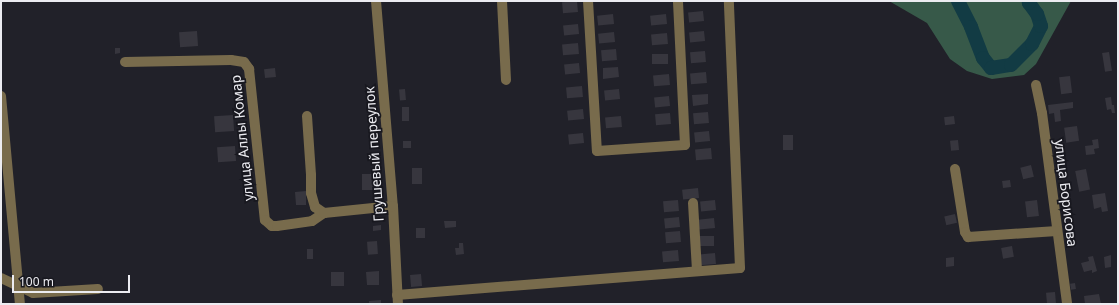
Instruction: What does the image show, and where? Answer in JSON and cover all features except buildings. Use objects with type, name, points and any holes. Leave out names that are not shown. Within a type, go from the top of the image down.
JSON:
[{"type":"street","name":"Грушевый переулок","points":[[376,1],[393,206],[397,299]]},
{"type":"street","points":[[502,1],[506,80]]},
{"type":"street","points":[[588,1],[597,151],[685,145],[678,1]]},
{"type":"street","points":[[397,299],[740,268],[729,1]]},
{"type":"street","name":"улица Аллы Комар","points":[[125,62],[231,60],[244,62],[249,69],[265,220],[272,226],[277,226],[312,221],[324,213]]},
{"type":"street","name":"улица Борисова","points":[[1036,85],[1042,113],[1066,304]]},
{"type":"street","points":[[1,96],[20,304]]},
{"type":"street","points":[[307,116],[312,201],[315,207],[324,213],[393,206]]},
{"type":"street","points":[[955,169],[965,232],[968,237],[1057,231]]},
{"type":"street","points":[[693,204],[697,272]]},
{"type":"street","points":[[1,278],[33,293],[98,289]]},
{"type":"green space","points":[[889,1],[1071,1],[1036,64],[1024,75],[992,79],[967,71],[950,59],[927,23]]},
{"type":"waterway","points":[[958,1],[971,27],[983,58],[991,68],[1011,65],[1032,44],[1041,26],[1037,14],[1029,3],[1030,1]]}]
